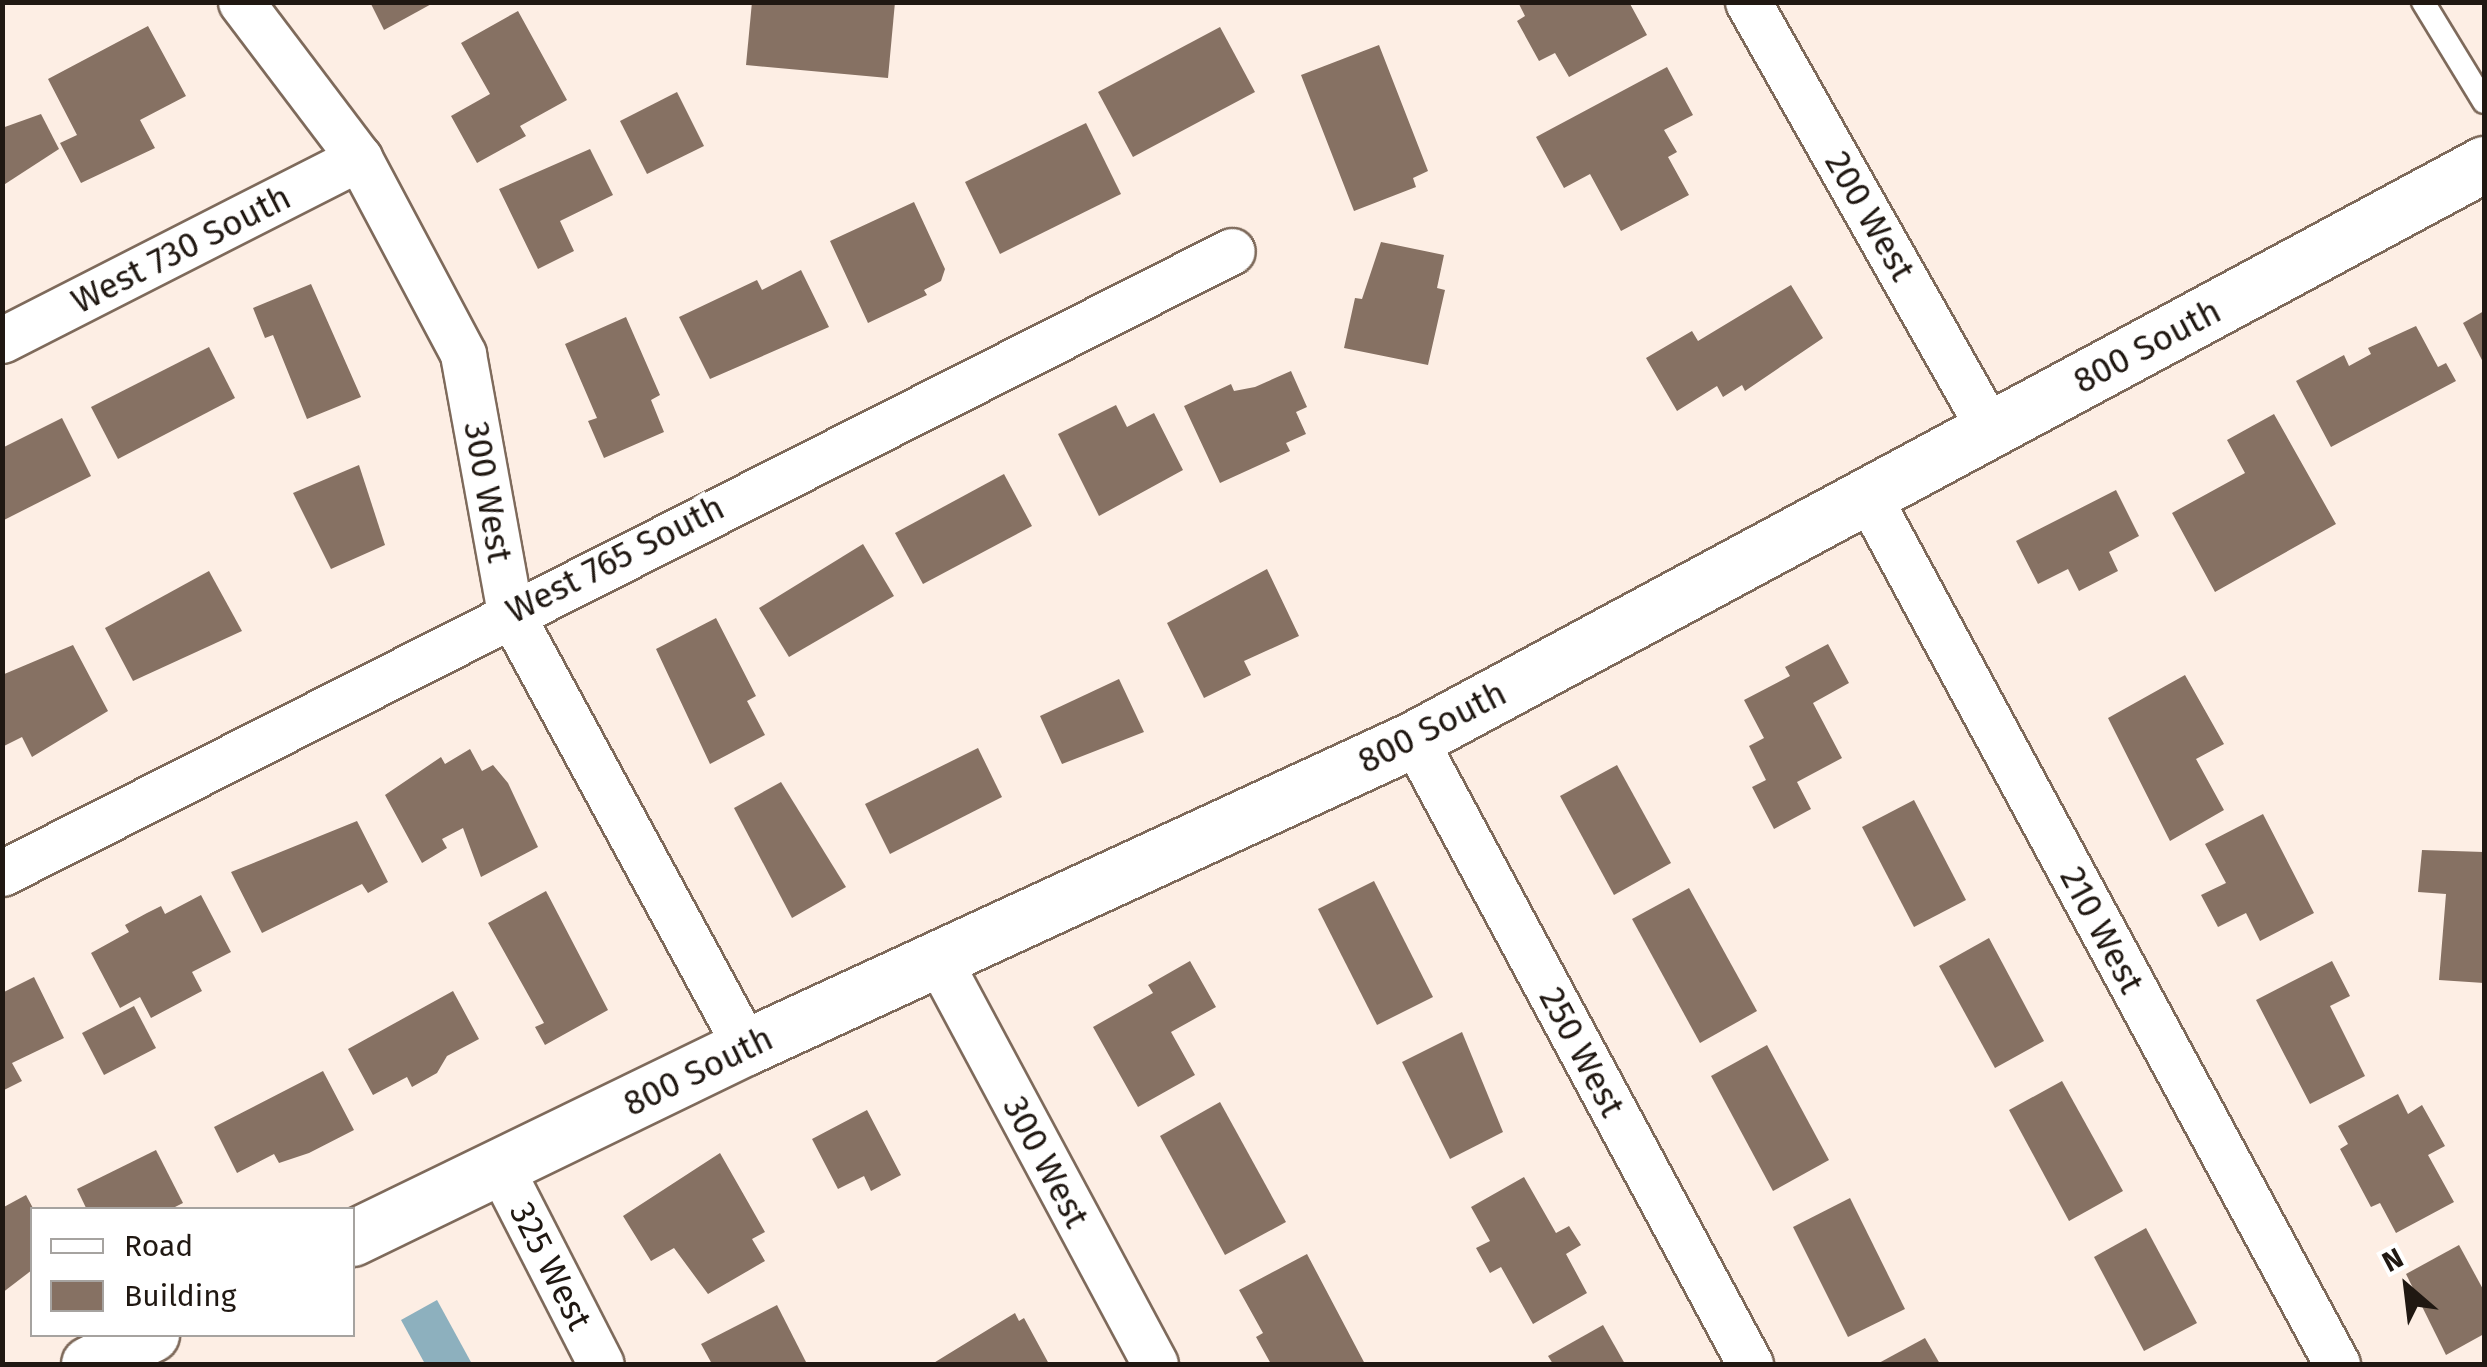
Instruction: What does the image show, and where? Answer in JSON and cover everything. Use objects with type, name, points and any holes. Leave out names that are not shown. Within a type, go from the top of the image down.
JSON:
[{"type":"main road","name":"800 South","points":[[355,1237],[746,1047],[1414,739],[2484,164]]},
{"type":"main road","points":[[89,1364],[146,1337]]},
{"type":"street","name":"300 West","points":[[241,2],[360,158],[463,354],[510,612],[746,1047]]},
{"type":"street","name":"200 West","points":[[1748,2],[1990,431]]},
{"type":"street","name":"West 730 South","points":[[2,340],[360,158]]},
{"type":"street","name":"West 765 South","points":[[2,873],[510,612],[1232,251]]},
{"type":"street","name":"210 West","points":[[1868,496],[2337,1364]]},
{"type":"street","name":"250 West","points":[[1414,739],[1750,1364]]},
{"type":"street","name":"300 West","points":[[938,959],[1155,1364]]},
{"type":"street","name":"325 West","points":[[500,1167],[601,1364]]},
{"type":"lane","points":[[2423,2],[2484,102]]},
{"type":"water","points":[[437,1300],[472,1364],[425,1364],[401,1320]]},
{"type":"building","points":[[370,2],[435,2],[384,30]]},
{"type":"building","points":[[752,2],[895,2],[888,78],[746,65]]},
{"type":"building","points":[[1518,2],[1629,2],[1647,35],[1569,77],[1555,53],[1539,61],[1517,21],[1525,16]]},
{"type":"building","points":[[518,11],[567,100],[520,126],[526,136],[477,163],[451,116],[490,94],[461,43]]},
{"type":"building","points":[[148,26],[186,96],[140,120],[155,148],[81,183],[60,143],[77,135],[48,79]]},
{"type":"building","points":[[1220,27],[1255,92],[1133,157],[1098,92]]},
{"type":"building","points":[[1379,45],[1428,171],[1413,178],[1416,187],[1354,211],[1301,75]]},
{"type":"building","points":[[1667,67],[1693,115],[1664,130],[1677,152],[1668,157],[1689,195],[1621,231],[1590,174],[1564,188],[1536,137]]},
{"type":"building","points":[[677,92],[704,146],[647,174],[620,121]]},
{"type":"building","points":[[41,114],[59,149],[2,186],[2,128]]},
{"type":"building","points":[[1086,123],[1121,194],[1000,254],[965,182]]},
{"type":"building","points":[[590,149],[613,195],[560,221],[574,251],[538,269],[499,189]]},
{"type":"building","points":[[914,202],[945,269],[941,281],[924,290],[927,295],[868,323],[830,241]]},
{"type":"building","points":[[1381,242],[1444,255],[1437,288],[1445,290],[1428,365],[1344,348],[1355,298],[1362,299]]},
{"type":"building","points":[[801,270],[829,327],[710,379],[679,317],[757,280],[762,290]]},
{"type":"building","points":[[311,284],[361,397],[307,419],[273,335],[265,338],[253,308]]},
{"type":"building","points":[[1791,285],[1823,338],[1745,391],[1742,385],[1723,397],[1717,386],[1677,411],[1646,358],[1692,331],[1698,341]]},
{"type":"building","points":[[2484,311],[2484,364],[2463,323]]},
{"type":"building","points":[[626,317],[660,395],[651,400],[664,432],[604,458],[588,421],[597,418],[565,344]]},
{"type":"building","points":[[2416,326],[2438,367],[2446,363],[2456,381],[2331,447],[2296,381],[2344,355],[2349,366],[2371,354],[2368,348]]},
{"type":"building","points":[[209,347],[235,398],[118,459],[91,407]]},
{"type":"building","points":[[1291,371],[1307,407],[1296,412],[1306,434],[1286,443],[1290,451],[1220,483],[1184,406],[1231,384],[1234,391],[1255,387]]},
{"type":"building","points":[[1116,405],[1127,427],[1154,413],[1183,470],[1099,516],[1058,434]]},
{"type":"building","points":[[2274,414],[2336,524],[2215,592],[2172,513],[2245,473],[2227,440]]},
{"type":"building","points":[[62,418],[91,476],[2,521],[2,448]]},
{"type":"building","points":[[359,465],[385,545],[331,569],[293,493]]},
{"type":"building","points":[[1004,474],[1032,526],[923,584],[895,533]]},
{"type":"building","points":[[2116,490],[2139,536],[2109,552],[2118,571],[2079,591],[2068,569],[2038,584],[2016,541]]},
{"type":"building","points":[[863,544],[894,596],[789,657],[759,608]]},
{"type":"building","points":[[1267,569],[1299,636],[1244,661],[1251,675],[1204,698],[1167,623]]},
{"type":"building","points":[[209,571],[242,631],[133,681],[105,628]]},
{"type":"building","points":[[716,618],[756,696],[747,701],[765,735],[710,764],[656,649]]},
{"type":"building","points":[[1828,644],[1849,683],[1813,703],[1842,758],[1797,782],[1811,809],[1774,829],[1752,787],[1766,780],[1749,746],[1764,738],[1744,700],[1790,676],[1785,667]]},
{"type":"building","points":[[73,645],[108,711],[32,757],[22,737],[2,747],[2,675]]},
{"type":"building","points":[[2185,675],[2224,744],[2196,759],[2224,810],[2170,841],[2108,718]]},
{"type":"building","points":[[1119,679],[1144,732],[1062,764],[1040,716]]},
{"type":"building","points":[[978,748],[1002,797],[890,854],[865,804]]},
{"type":"building","points":[[470,749],[482,771],[493,765],[508,783],[538,847],[481,877],[463,828],[442,839],[447,848],[422,863],[385,795],[441,757],[445,764]]},
{"type":"building","points":[[1617,765],[1671,863],[1614,895],[1560,796]]},
{"type":"building","points":[[781,782],[846,887],[792,918],[734,808]]},
{"type":"building","points":[[1914,800],[1966,900],[1914,927],[1862,827]]},
{"type":"building","points":[[2263,814],[2314,913],[2260,941],[2246,913],[2218,927],[2201,895],[2226,883],[2205,844]]},
{"type":"building","points":[[357,821],[388,882],[368,893],[362,884],[262,933],[231,872]]},
{"type":"building","points":[[2422,850],[2484,852],[2484,983],[2439,980],[2446,894],[2418,892]]},
{"type":"building","points":[[1374,881],[1433,997],[1377,1025],[1318,909]]},
{"type":"building","points":[[1689,888],[1757,1011],[1700,1043],[1632,919]]},
{"type":"building","points":[[546,891],[608,1010],[545,1045],[535,1027],[544,1023],[488,923]]},
{"type":"building","points":[[201,895],[231,952],[192,972],[202,991],[151,1018],[140,997],[120,1008],[91,953],[129,932],[125,925],[147,913],[161,906],[165,914]]},
{"type":"building","points":[[1989,938],[2044,1041],[1995,1068],[1939,966]]},
{"type":"building","points":[[1190,961],[1216,1007],[1171,1032],[1195,1075],[1138,1107],[1093,1027],[1153,993],[1148,985]]},
{"type":"building","points":[[2332,961],[2350,996],[2330,1006],[2365,1076],[2310,1104],[2256,1000]]},
{"type":"building","points":[[34,977],[64,1038],[12,1063],[22,1081],[2,1091],[2,993]]},
{"type":"building","points":[[453,991],[479,1039],[447,1056],[437,1073],[412,1087],[407,1077],[373,1095],[348,1049]]},
{"type":"building","points":[[134,1006],[156,1048],[104,1075],[82,1033]]},
{"type":"building","points":[[1462,1032],[1503,1132],[1450,1159],[1402,1062]]},
{"type":"building","points":[[1767,1045],[1829,1160],[1773,1191],[1711,1076]]},
{"type":"building","points":[[323,1071],[354,1130],[309,1153],[279,1163],[274,1154],[237,1173],[214,1127]]},
{"type":"building","points":[[2062,1081],[2123,1191],[2069,1221],[2009,1110]]},
{"type":"building","points":[[2398,1094],[2408,1114],[2422,1105],[2445,1146],[2428,1155],[2454,1202],[2396,1233],[2380,1203],[2371,1207],[2340,1149],[2348,1144],[2338,1126]]},
{"type":"building","points":[[1220,1102],[1286,1222],[1225,1255],[1160,1136]]},
{"type":"building","points":[[867,1110],[901,1175],[871,1191],[864,1176],[838,1189],[812,1139]]},
{"type":"building","points":[[156,1150],[183,1203],[175,1207],[86,1207],[77,1189]]},
{"type":"building","points":[[720,1153],[765,1232],[752,1239],[765,1261],[708,1294],[674,1248],[651,1261],[623,1216]]},
{"type":"building","points":[[1524,1177],[1556,1233],[1569,1226],[1581,1245],[1566,1254],[1587,1293],[1533,1324],[1501,1267],[1490,1273],[1476,1248],[1490,1241],[1471,1207]]},
{"type":"building","points":[[26,1195],[32,1207],[30,1272],[2,1293],[2,1208]]},
{"type":"building","points":[[1850,1198],[1905,1309],[1848,1337],[1793,1227]]},
{"type":"building","points":[[2146,1228],[2197,1323],[2144,1351],[2094,1257]]},
{"type":"building","points":[[2459,1245],[2484,1291],[2484,1334],[2446,1355],[2406,1274]]},
{"type":"building","points":[[1307,1254],[1365,1364],[1271,1364],[1256,1337],[1263,1333],[1239,1290]]},
{"type":"building","points":[[777,1305],[807,1364],[712,1364],[701,1344]]},
{"type":"building","points":[[1015,1313],[1019,1321],[1024,1318],[1049,1364],[932,1364]]},
{"type":"building","points":[[1603,1325],[1625,1364],[1553,1364],[1548,1356]]},
{"type":"building","points":[[1925,1338],[1940,1364],[1877,1364]]}]
